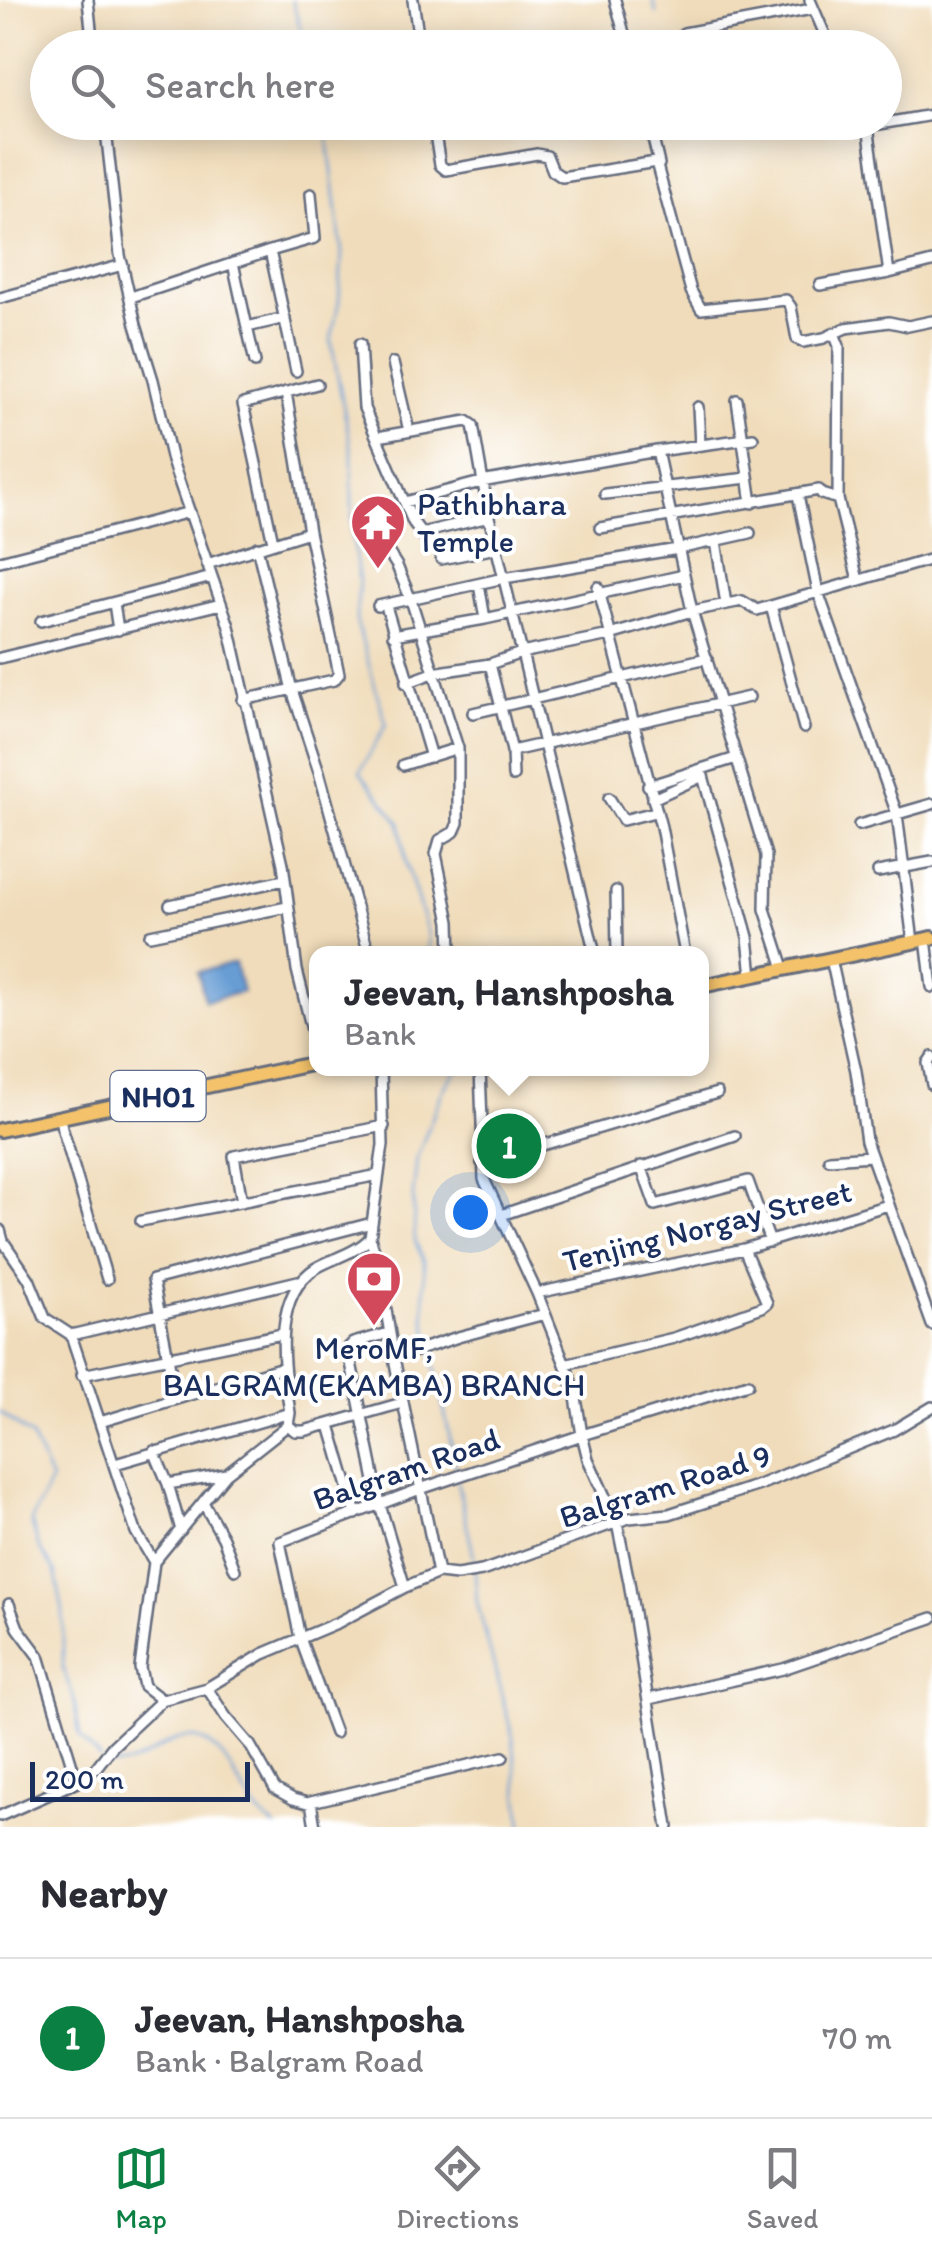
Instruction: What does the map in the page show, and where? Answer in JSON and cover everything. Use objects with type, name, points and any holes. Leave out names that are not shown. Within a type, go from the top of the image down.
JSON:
[{"type":"highway","points":[[709,985],[924,939]]},
{"type":"highway","name":"NH01","points":[[0,1130],[309,1064]]},
{"type":"street","points":[[88,0],[92,30]]},
{"type":"street","points":[[413,0],[417,30]]},
{"type":"street","points":[[615,0],[623,30]]},
{"type":"street","points":[[698,30],[811,5],[823,30]]},
{"type":"street","points":[[902,119],[932,115]]},
{"type":"street","points":[[107,140],[123,265],[172,461],[229,626],[284,880],[297,970],[309,1018]]},
{"type":"street","points":[[435,140],[440,165],[446,170],[543,154],[562,177],[659,164]]},
{"type":"street","points":[[653,140],[698,306],[704,310],[782,299],[791,307],[800,342],[817,340],[839,329],[890,322],[908,326],[932,322]]},
{"type":"street","points":[[870,140],[888,273]]},
{"type":"street","points":[[131,296],[316,238],[311,194]]},
{"type":"street","points":[[270,251],[296,371]]},
{"type":"street","points":[[820,285],[932,262]]},
{"type":"street","points":[[233,263],[255,362]]},
{"type":"street","points":[[0,298],[123,265]]},
{"type":"street","points":[[247,328],[285,318]]},
{"type":"street","points":[[834,333],[839,346],[838,498],[858,580]]},
{"type":"street","points":[[360,344],[364,408],[424,537],[489,517]]},
{"type":"street","points":[[393,363],[409,431]]},
{"type":"street","points":[[273,542],[242,404],[317,384]]},
{"type":"street","points":[[243,700],[334,680],[339,674],[309,532],[286,392]]},
{"type":"street","points":[[737,400],[747,440],[752,503]]},
{"type":"street","points":[[698,407],[700,445]]},
{"type":"street","points":[[378,437],[470,422],[496,548],[593,946]]},
{"type":"street","points":[[405,502],[482,482],[657,451],[747,440]]},
{"type":"street","points":[[657,451],[692,610],[766,855],[766,909],[784,968]]},
{"type":"street","points":[[605,494],[748,478]]},
{"type":"street","points":[[600,528],[819,490],[838,498]]},
{"type":"street","points":[[798,495],[818,592],[897,814],[904,868],[924,939],[932,987]]},
{"type":"street","points":[[0,561],[190,512]]},
{"type":"street","points":[[208,564],[309,532]]},
{"type":"street","points":[[431,757],[382,606],[504,578],[750,534]]},
{"type":"street","points":[[378,536],[397,566],[411,600],[458,748],[458,823],[454,832],[436,846],[451,946]]},
{"type":"street","points":[[716,541],[726,604]]},
{"type":"street","points":[[257,547],[292,690],[319,772],[366,946]]},
{"type":"street","points":[[441,559],[496,548]]},
{"type":"street","points":[[406,683],[432,673],[490,664],[521,652],[610,635],[692,610],[742,601],[757,610],[932,559]]},
{"type":"street","points":[[394,635],[684,575]]},
{"type":"street","points":[[40,621],[212,577]]},
{"type":"street","points":[[479,584],[484,619]]},
{"type":"street","points":[[599,590],[661,827]]},
{"type":"street","points":[[114,602],[118,630]]},
{"type":"street","points":[[0,658],[221,604]]},
{"type":"street","points":[[771,606],[804,728]]},
{"type":"street","points":[[473,713],[707,658]]},
{"type":"street","points":[[490,664],[512,751],[513,776]]},
{"type":"street","points":[[512,751],[750,697]]},
{"type":"street","points":[[404,765],[458,748]]},
{"type":"street","points":[[648,786],[736,758]]},
{"type":"street","points":[[684,946],[653,799],[702,776],[748,937],[752,976]]},
{"type":"street","points":[[609,798],[630,830]]},
{"type":"street","points":[[859,824],[932,804]]},
{"type":"street","points":[[624,820],[656,812]]},
{"type":"street","points":[[878,872],[932,862]]},
{"type":"street","points":[[170,905],[284,880]]},
{"type":"street","points":[[616,891],[617,946]]},
{"type":"street","points":[[150,936],[287,907]]},
{"type":"street","points":[[831,958],[871,1156],[932,1325]]},
{"type":"street","points":[[932,1057],[928,1063],[932,1084]]},
{"type":"street","points":[[381,1076],[384,1126],[370,1238],[378,1262],[402,1403],[438,1573]]},
{"type":"street","points":[[481,1076],[484,1178],[538,1293],[575,1391],[588,1459],[617,1524],[668,1827]]},
{"type":"street","points":[[482,1163],[717,1093]]},
{"type":"street","points":[[59,1117],[106,1279]]},
{"type":"street","points":[[242,1202],[234,1156],[384,1126]]},
{"type":"street","points":[[500,1214],[735,1136]]},
{"type":"street","points":[[828,1159],[871,1156]]},
{"type":"street","points":[[641,1166],[654,1204],[748,1181],[770,1242]]},
{"type":"street","points":[[141,1222],[379,1176]]},
{"type":"street","name":"Tenjing Norgay Street","points":[[538,1293],[744,1250],[888,1205]]},
{"type":"street","points":[[176,1399],[153,1280],[372,1223]]},
{"type":"street","points":[[0,1230],[45,1318],[71,1335],[136,1532],[154,1562]]},
{"type":"street","points":[[71,1335],[298,1281],[370,1238]]},
{"type":"street","points":[[565,1364],[674,1338],[762,1307],[767,1303],[744,1250]]},
{"type":"street","points":[[0,1816],[77,1782],[95,1769],[113,1746],[162,1700],[144,1686],[140,1668],[154,1562],[226,1474],[288,1426],[282,1334],[298,1281]]},
{"type":"street","points":[[394,1358],[546,1314]]},
{"type":"street","points":[[82,1375],[282,1334]]},
{"type":"street","points":[[390,1334],[350,1344],[380,1506],[406,1587]]},
{"type":"street","points":[[100,1422],[283,1367]]},
{"type":"street","name":"Balgram Road","points":[[300,1638],[280,1542],[420,1488],[748,1384]]},
{"type":"street","points":[[288,1426],[304,1431],[402,1403]]},
{"type":"street","name":"Balgram Road 9","points":[[162,1700],[207,1688],[263,1654],[438,1573],[476,1572],[630,1518],[669,1514],[759,1485],[894,1430],[932,1407]]},
{"type":"street","points":[[115,1464],[290,1413]]},
{"type":"street","points":[[330,1425],[356,1514]]},
{"type":"street","points":[[154,1451],[181,1530]]},
{"type":"street","points":[[168,1484],[226,1474]]},
{"type":"street","points":[[204,1504],[235,1570]]},
{"type":"street","points":[[8,1604],[14,1620],[39,1656],[77,1782]]},
{"type":"street","points":[[649,1699],[783,1669],[932,1618]]},
{"type":"street","points":[[300,1638],[335,1732]]},
{"type":"street","points":[[207,1688],[250,1744],[275,1789],[312,1804],[504,1757]]},
{"type":"street","points":[[312,1804],[315,1827]]},
{"type":"water","points":[[235,963],[242,992],[205,1001],[198,972]]},
{"type":"waterway","points":[[292,0],[301,30]]},
{"type":"waterway","points":[[653,0],[656,13]]},
{"type":"waterway","points":[[328,140],[342,253],[339,301],[331,340],[352,453],[352,531],[359,582],[356,620],[386,724],[360,772],[400,823],[406,863],[429,946]]},
{"type":"waterway","points":[[452,1076],[417,1157],[413,1195],[415,1241],[424,1261],[425,1318],[457,1472]]},
{"type":"waterway","points":[[0,1412],[31,1436],[51,1480],[31,1521],[39,1548],[55,1571],[63,1611],[63,1670],[73,1695],[80,1737],[100,1759]]},
{"type":"waterway","points":[[457,1481],[474,1557],[477,1602],[513,1738],[522,1827]]},
{"type":"waterway","points":[[106,1763],[131,1763],[177,1740],[201,1740],[222,1756],[253,1805],[276,1827]]},
{"type":"place","name":"Pathibhara Temple","points":[[378,571]]},
{"type":"place","name":"Jeevan, Hanshposha","points":[[509,1146]]},
{"type":"place","name":"MeroMF, BALGRAM(EKAMBA) BRANCH","points":[[374,1328]]}]
